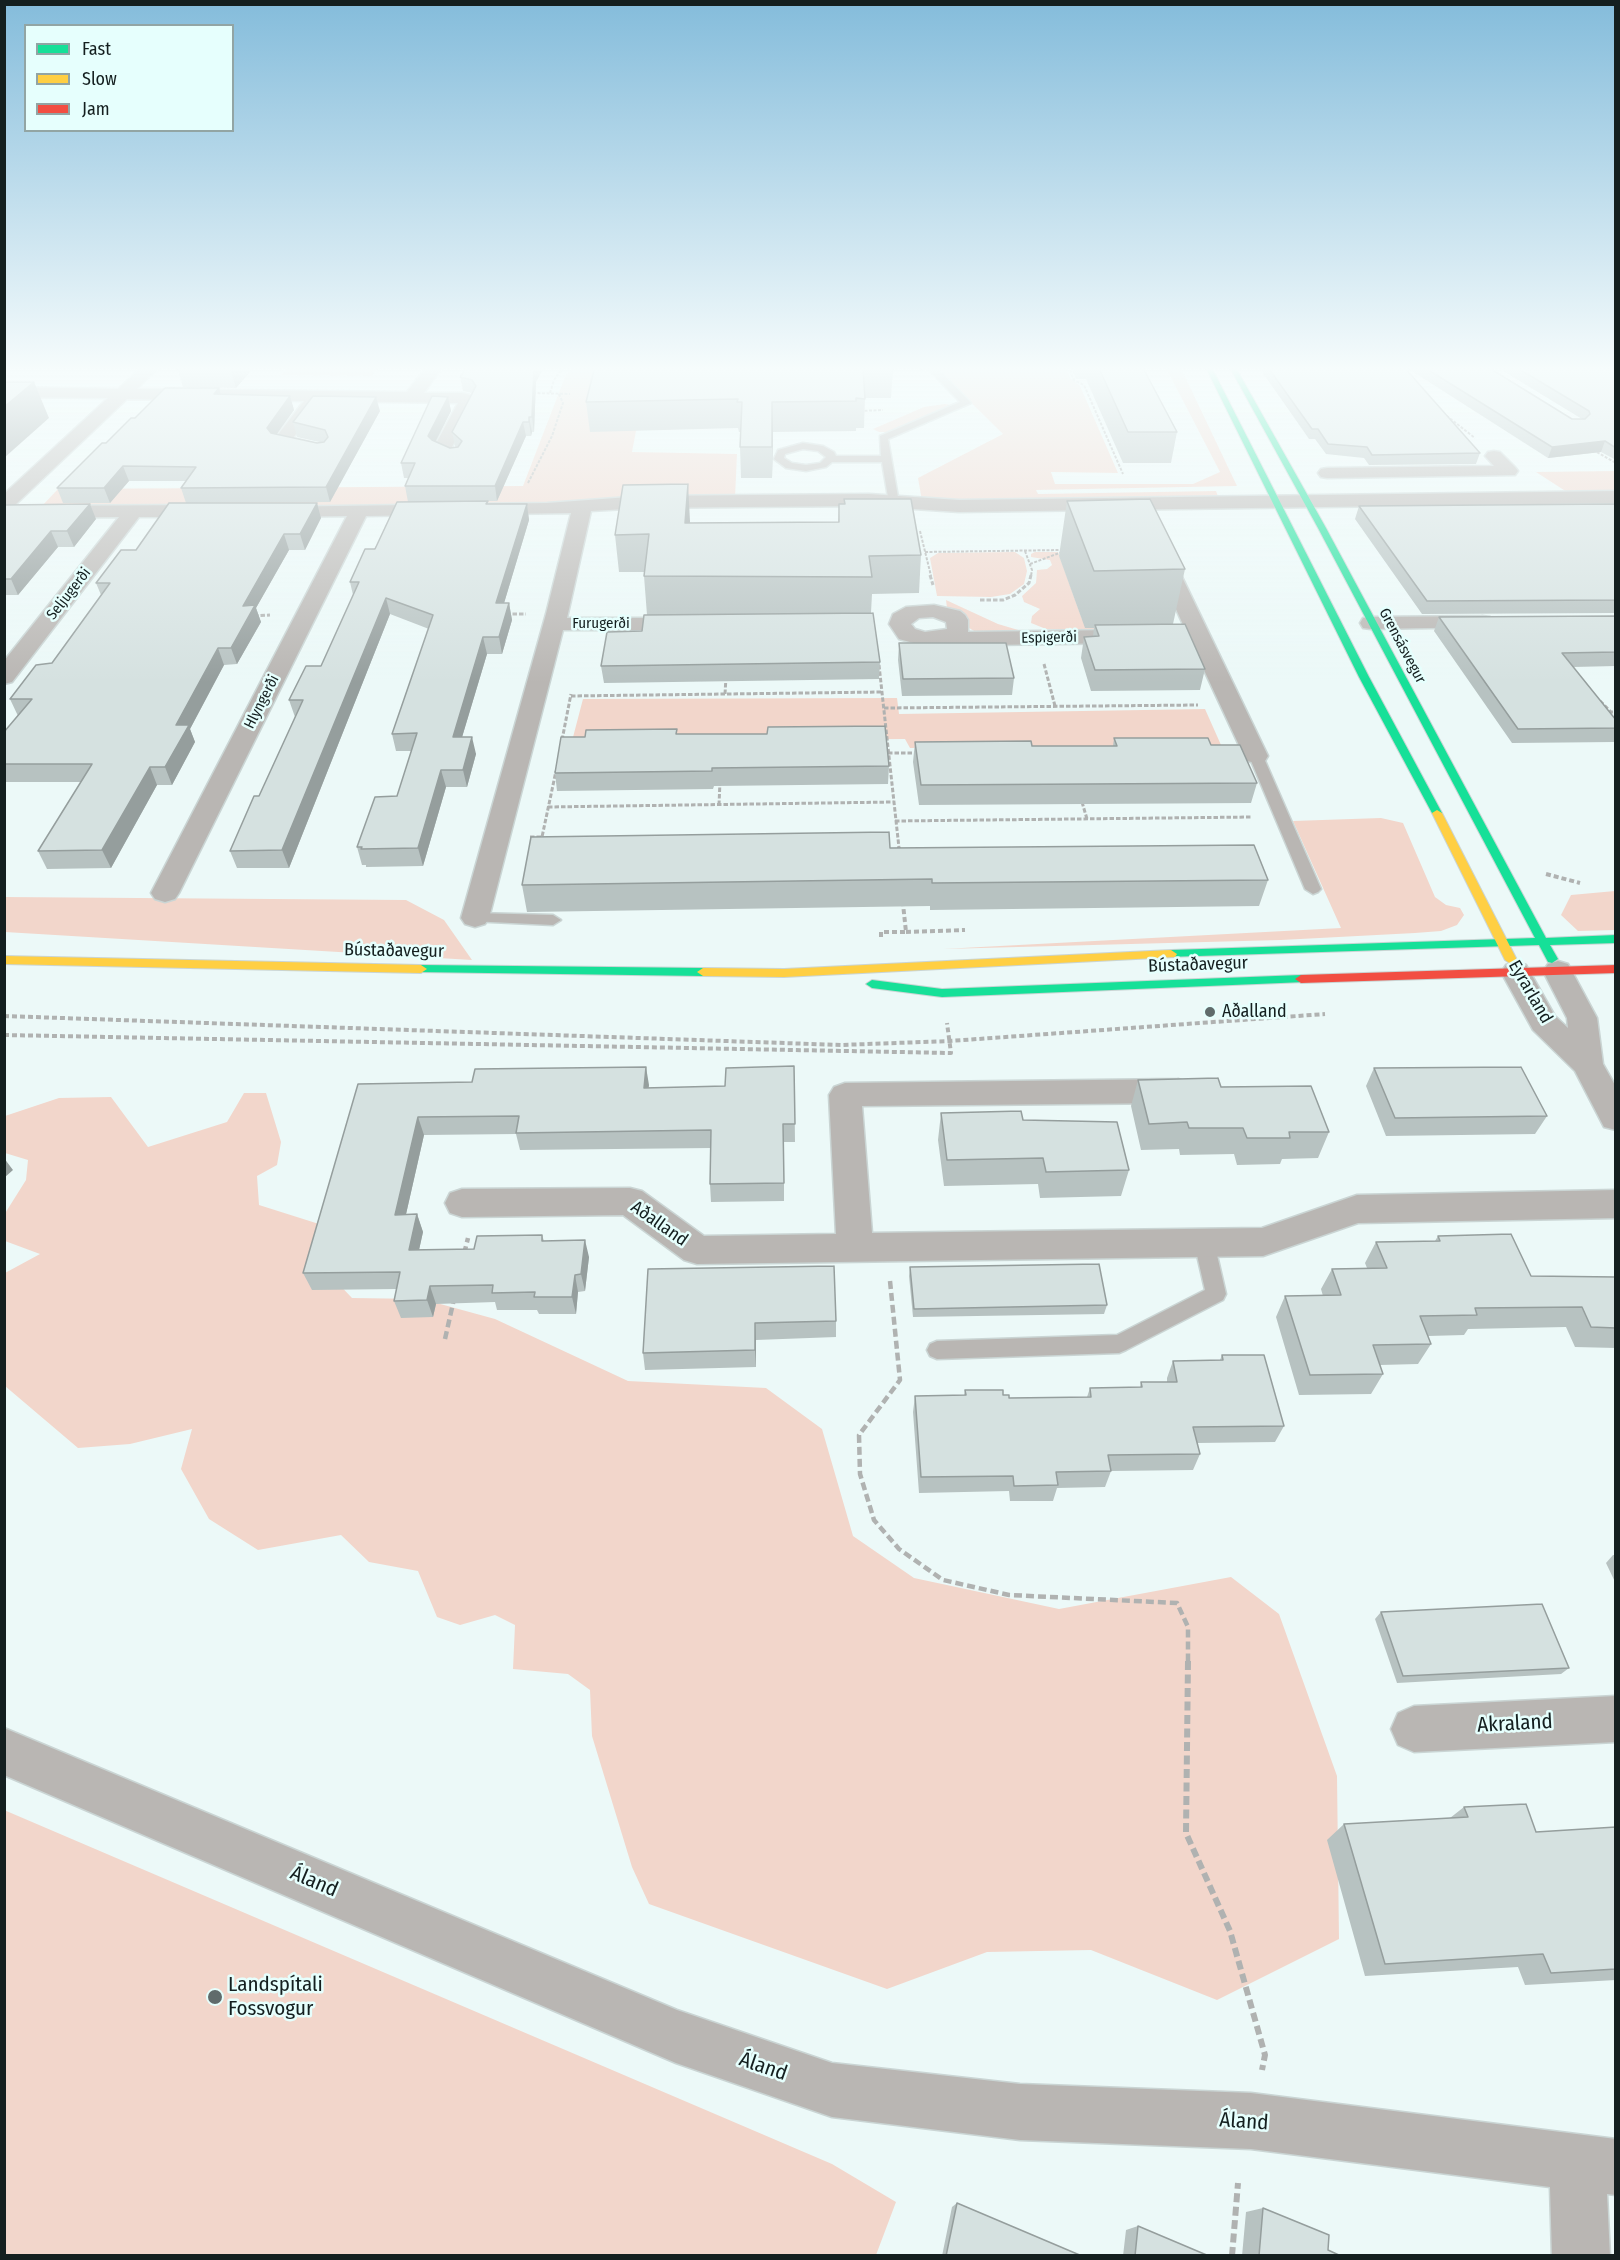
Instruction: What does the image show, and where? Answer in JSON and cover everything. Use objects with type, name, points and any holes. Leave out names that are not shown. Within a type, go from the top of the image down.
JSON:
[{"type":"main road","points":[[1262,471],[1364,678],[1406,753],[1503,943]]},
{"type":"main road","name":"Grensásvegur","points":[[1290,471],[1543,942]]},
{"type":"main road","name":"Bústaðavegur","points":[[4,960],[329,968],[784,973],[1235,951],[1616,939]]},
{"type":"main road","name":"Eyrarland","points":[[1543,942],[1558,971]]},
{"type":"main road","name":"Eyrarland","points":[[1503,943],[1516,972]]},
{"type":"main road","name":"Bústaðavegur","points":[[784,973],[942,993],[1616,969]]},
{"type":"street","points":[[4,505],[40,471]]},
{"type":"street","points":[[1327,473],[1474,471]]},
{"type":"street","points":[[1361,473],[1380,499]]},
{"type":"street","points":[[253,511],[582,508],[643,502],[869,500],[1145,521],[1276,500],[1616,497]]},
{"type":"street","points":[[780,501],[781,523]]},
{"type":"street","name":"Furugerði","points":[[475,918],[556,619],[582,508]]},
{"type":"street","name":"Hlyngerði","points":[[165,893],[360,510]]},
{"type":"street","name":"Seljugerði","points":[[4,677],[134,511]]},
{"type":"street","points":[[4,512],[230,511]]},
{"type":"street","points":[[1145,521],[1256,756]]},
{"type":"street","name":"Furugerði","points":[[556,619],[703,624]]},
{"type":"street","points":[[1371,623],[1502,622]]},
{"type":"street","name":"Espigerði","points":[[935,639],[1199,635]]},
{"type":"street","name":"Eyrarland","points":[[1558,971],[1582,1018],[1616,1118]]},
{"type":"street","name":"Eyrarland","points":[[1516,972],[1544,1023],[1598,1069]]},
{"type":"street","points":[[855,1249],[845,1095],[1197,1090]]},
{"type":"street","name":"Aðalland","points":[[469,1203],[630,1201],[697,1250],[1263,1242],[1357,1209],[1616,1204]]},
{"type":"street","name":"Akraland","points":[[1414,1729],[1616,1719]]},
{"type":"street","name":"Áland","points":[[4,1751],[676,2036],[832,2090],[1020,2112],[1251,2121],[1596,2165],[1581,2256]]},
{"type":"lane","points":[[888,471],[894,503]]},
{"type":"lane","points":[[1256,756],[1313,889]]},
{"type":"lane","points":[[475,918],[553,920]]},
{"type":"lane","points":[[937,1350],[1119,1344],[1216,1294],[1204,1242]]},
{"type":"path","points":[[525,490],[534,471]]},
{"type":"path","points":[[918,528],[934,591]]},
{"type":"path","points":[[925,552],[1069,550],[1030,564]]},
{"type":"path","points":[[498,614],[556,619]]},
{"type":"path","points":[[245,616],[281,615]]},
{"type":"path","points":[[1043,662],[1055,706]]},
{"type":"path","points":[[879,663],[899,854],[892,854]]},
{"type":"path","points":[[725,694],[726,672]]},
{"type":"path","points":[[571,696],[882,692]]},
{"type":"path","points":[[1598,700],[1611,712],[1616,712]]},
{"type":"path","points":[[884,708],[1232,705]]},
{"type":"path","points":[[888,753],[922,753]]},
{"type":"path","points":[[719,804],[721,771]]},
{"type":"path","points":[[1081,796],[1087,819]]},
{"type":"path","points":[[548,807],[894,802]]},
{"type":"path","points":[[895,821],[1257,817]]},
{"type":"path","points":[[881,932],[906,932],[903,899]]},
{"type":"path","points":[[4,1016],[841,1045],[950,1041],[1326,1014]]},
{"type":"path","points":[[4,1035],[951,1053],[950,1041]]},
{"type":"path","points":[[841,1045],[842,1058]]},
{"type":"path","points":[[463,1260],[469,1203]]},
{"type":"path","points":[[889,1273],[900,1380],[859,1435],[860,1474],[874,1520],[899,1549],[944,1580],[1009,1595],[1177,1603],[1188,1627],[1186,1833],[1230,1931],[1265,2055],[1262,2070]]},
{"type":"path","points":[[445,1340],[455,1294]]},
{"type":"path","points":[[1232,2256],[1238,2183]]},
{"type":"shaded area","points":[[529,471],[736,471],[735,498],[570,506],[40,508],[58,489],[523,486]]},
{"type":"shaded area","points":[[931,471],[1117,471],[1051,472],[1055,484],[1193,484],[1220,471],[1230,471],[1237,486],[1036,490],[1038,494],[1216,491],[1219,499],[922,501],[918,478]]},
{"type":"shaded area","points":[[1615,471],[1615,494],[1570,494],[1536,472]]},
{"type":"shaded area","points":[[1015,552],[1024,558],[1027,571],[1024,584],[1010,594],[991,597],[937,596],[930,558],[938,553]]},
{"type":"shaded area","points":[[1058,552],[1082,619],[1107,629],[1046,629],[1031,623],[1032,616],[1040,609],[1024,602],[1022,596],[1036,583],[1037,570],[1047,569],[1052,565],[1050,560],[1031,557],[1031,554]]},
{"type":"shaded area","points":[[946,600],[998,624],[1025,632],[978,633],[967,627],[947,608]]},
{"type":"shaded area","points":[[897,698],[899,714],[1205,709],[1221,745],[910,748],[905,739],[572,741],[583,699]]},
{"type":"shaded area","points":[[1381,818],[1403,823],[1435,897],[1446,905],[1460,908],[1464,915],[1457,925],[1441,931],[1281,940],[943,949],[1341,928],[1293,821]]},
{"type":"shaded area","points":[[1615,891],[1615,930],[1578,931],[1561,915],[1571,895]]},
{"type":"shaded area","points":[[4,897],[406,900],[444,920],[472,960],[5,932]]},
{"type":"shaded area","points":[[244,1093],[266,1093],[281,1142],[277,1165],[257,1176],[259,1205],[319,1224],[332,1277],[352,1298],[422,1299],[495,1319],[628,1381],[766,1388],[822,1429],[853,1536],[914,1578],[1059,1609],[1231,1577],[1279,1614],[1337,1776],[1339,1939],[1217,2000],[1091,1950],[987,1952],[887,1989],[649,1904],[632,1867],[592,1736],[590,1690],[568,1674],[513,1669],[515,1625],[495,1615],[460,1625],[437,1617],[418,1571],[369,1562],[341,1535],[258,1550],[209,1519],[181,1469],[192,1429],[130,1444],[78,1448],[5,1386],[5,1273],[40,1254],[5,1241],[4,1215],[26,1180],[28,1160],[5,1153],[5,1116],[59,1098],[111,1097],[148,1147],[227,1122]]},
{"type":"shaded area","name":"Landspítali Fossvogur","points":[[4,1810],[832,2164],[896,2202],[876,2255],[5,2255]]},
{"type":"building","points":[[74,471],[118,471],[104,488],[57,488]]},
{"type":"building","points":[[193,471],[335,471],[326,487],[181,488]]},
{"type":"building","points":[[411,471],[501,471],[495,486],[405,486]]},
{"type":"building","points":[[688,484],[685,523],[839,522],[839,504],[845,504],[844,499],[911,499],[921,555],[869,556],[872,577],[644,576],[649,534],[615,535],[623,485]]},
{"type":"building","points":[[1150,499],[1185,569],[1094,571],[1067,501]]},
{"type":"building","points":[[488,501],[486,504],[527,504],[496,603],[509,603],[499,637],[483,637],[453,737],[472,737],[463,770],[441,770],[418,848],[361,849],[362,847],[357,847],[375,797],[397,796],[417,733],[392,734],[433,615],[386,598],[282,850],[230,851],[254,796],[259,796],[303,700],[289,700],[306,666],[321,666],[359,582],[350,582],[365,549],[375,549],[397,502]]},
{"type":"building","points":[[169,503],[317,503],[300,534],[284,534],[243,606],[255,605],[231,648],[218,648],[176,725],[189,725],[165,767],[150,767],[102,850],[38,851],[92,764],[4,764],[4,732],[32,699],[10,699],[36,665],[52,663],[110,583],[96,583],[121,550],[136,550]]},
{"type":"building","points":[[90,504],[67,531],[51,531],[11,579],[4,579],[4,505]]},
{"type":"building","points":[[1616,504],[1616,600],[1427,601],[1359,506]]},
{"type":"building","points":[[873,613],[880,662],[601,666],[607,632],[642,631],[644,615]]},
{"type":"building","points":[[1616,616],[1616,652],[1562,653],[1616,720],[1616,728],[1518,729],[1439,617]]},
{"type":"building","points":[[1185,624],[1205,669],[1095,670],[1084,637],[1099,636],[1095,625]]},
{"type":"building","points":[[899,643],[1006,643],[1014,678],[903,679]]},
{"type":"building","points":[[885,726],[889,766],[555,773],[561,737],[585,737],[586,730],[677,729],[676,734],[767,734],[768,727]]},
{"type":"building","points":[[1114,738],[1208,738],[1211,745],[1240,745],[1257,783],[921,785],[915,742],[1031,741],[1032,746],[1117,746]]},
{"type":"building","points":[[889,832],[890,848],[1254,845],[1268,880],[932,883],[932,879],[522,885],[531,837]]},
{"type":"building","points":[[794,1066],[795,1124],[783,1124],[784,1183],[710,1184],[711,1130],[516,1133],[519,1116],[418,1117],[395,1215],[417,1214],[409,1250],[474,1249],[477,1236],[542,1235],[542,1241],[585,1240],[581,1274],[575,1275],[572,1297],[534,1297],[535,1292],[492,1293],[493,1285],[430,1286],[427,1300],[394,1301],[400,1272],[303,1273],[358,1084],[472,1082],[475,1069],[646,1067],[644,1088],[725,1086],[726,1068]]},
{"type":"building","points":[[1521,1067],[1547,1116],[1395,1118],[1374,1068]]},
{"type":"building","points":[[1218,1078],[1221,1087],[1311,1086],[1329,1132],[1289,1132],[1290,1138],[1247,1138],[1243,1128],[1189,1128],[1187,1122],[1149,1124],[1138,1080]]},
{"type":"building","points":[[1021,1111],[1023,1120],[1117,1122],[1129,1170],[1046,1172],[1043,1158],[947,1160],[941,1113]]},
{"type":"building","points":[[1511,1234],[1531,1276],[1616,1277],[1616,1328],[1591,1327],[1582,1307],[1475,1308],[1477,1315],[1420,1316],[1431,1344],[1373,1345],[1383,1374],[1310,1375],[1285,1296],[1341,1295],[1332,1269],[1387,1268],[1376,1242],[1440,1241],[1438,1236]]},
{"type":"building","points":[[1099,1264],[1107,1305],[914,1309],[910,1267]]},
{"type":"building","points":[[834,1266],[836,1321],[755,1323],[755,1350],[643,1353],[648,1269]]},
{"type":"building","points":[[1222,1355],[1264,1355],[1284,1426],[1193,1427],[1200,1454],[1108,1455],[1111,1471],[1056,1472],[1058,1485],[1014,1486],[1013,1476],[921,1477],[915,1396],[966,1395],[965,1390],[1003,1390],[1003,1395],[1009,1395],[1009,1398],[1091,1397],[1090,1388],[1142,1387],[1141,1382],[1177,1382],[1173,1361],[1223,1360]]},
{"type":"building","points":[[1542,1604],[1569,1668],[1403,1676],[1381,1612]]},
{"type":"building","points":[[1526,1804],[1536,1832],[1616,1827],[1616,1969],[1551,1973],[1543,1954],[1385,1964],[1344,1824],[1468,1817],[1464,1807]]},
{"type":"building","points":[[957,2203],[1082,2256],[946,2256]]},
{"type":"building","points":[[1263,2208],[1329,2235],[1328,2250],[1341,2256],[1259,2256]]},
{"type":"building","points":[[1138,2226],[1209,2256],[1135,2256]]},
{"type":"traffic: fast","points":[[1261,471],[1364,677],[1437,813]]},
{"type":"traffic: fast","points":[[1291,471],[1552,959]]},
{"type":"traffic: fast","points":[[1171,954],[1616,939]]},
{"type":"traffic: fast","points":[[421,969],[703,972]]},
{"type":"traffic: fast","points":[[872,984],[942,993],[1301,979]]},
{"type":"traffic: slow","points":[[1437,813],[1511,960]]},
{"type":"traffic: slow","points":[[703,972],[784,973],[1171,954]]},
{"type":"traffic: slow","points":[[4,960],[421,969]]},
{"type":"traffic: jam","points":[[1301,979],[1616,969]]},
{"type":"place","name":"Aðalland","points":[[1210,1012]]},
{"type":"place","name":"Landspítali Fossvogur","points":[[215,1997]]}]
